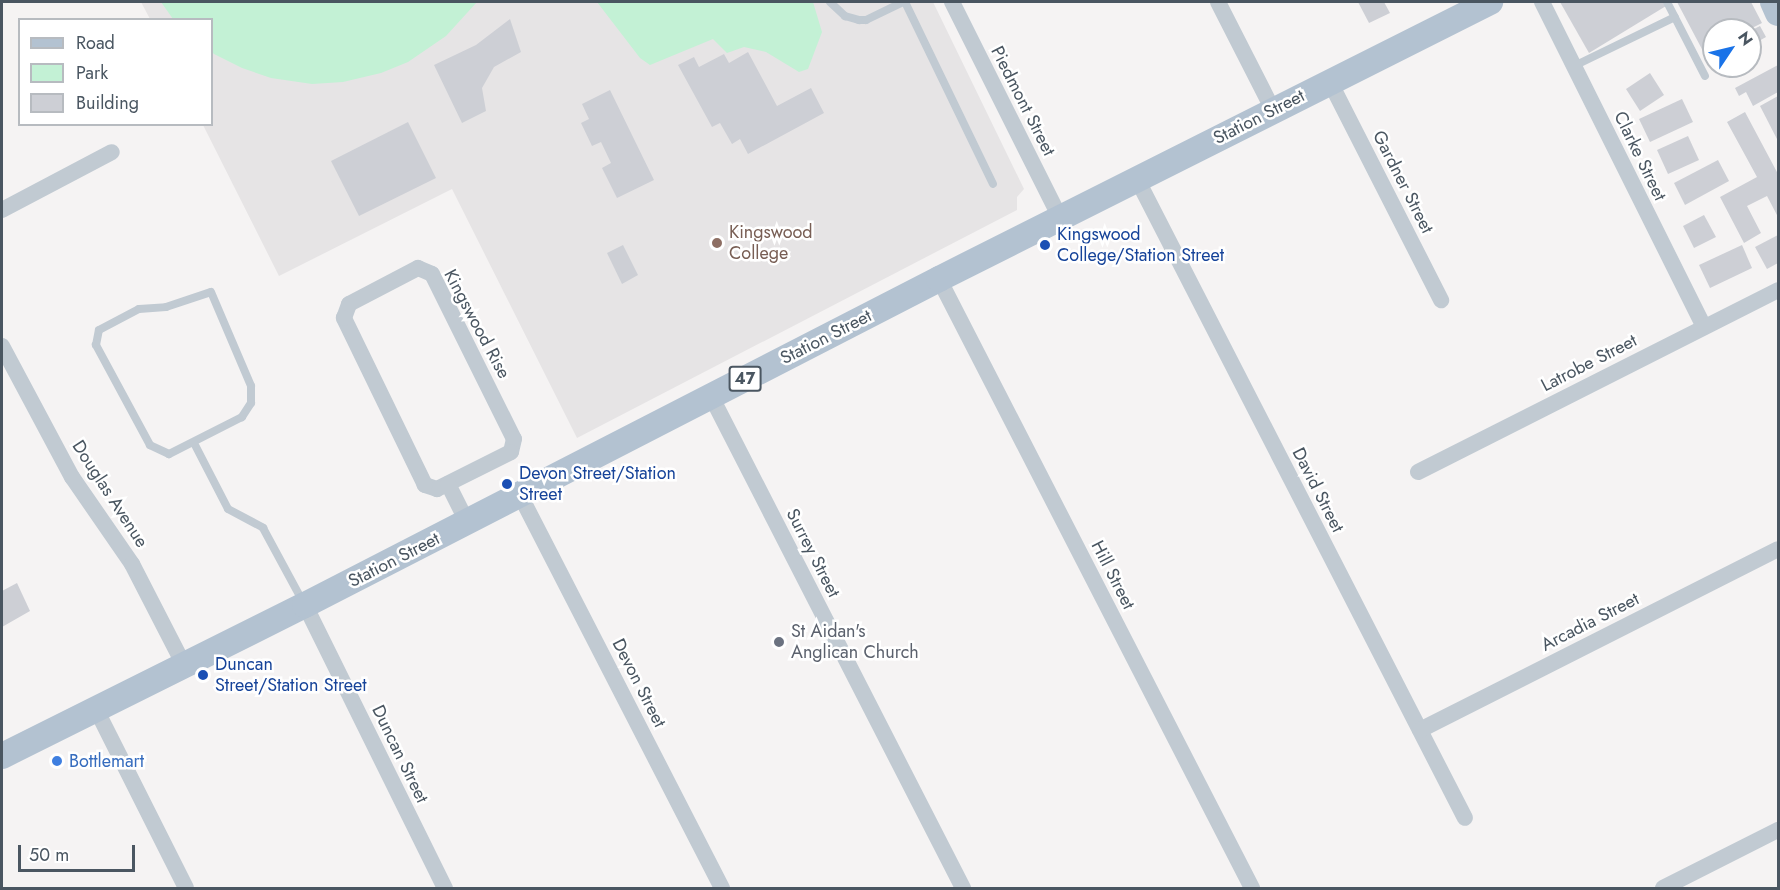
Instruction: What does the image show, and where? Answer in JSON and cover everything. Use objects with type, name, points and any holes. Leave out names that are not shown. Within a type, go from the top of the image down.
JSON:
[{"type":"main road","name":"Station Street","points":[[3,752],[96,710],[305,605],[939,279],[1488,2]]},
{"type":"main road","points":[[1773,2],[1779,14]]},
{"type":"street","name":"Piedmont Street","points":[[952,2],[1060,218]]},
{"type":"street","points":[[1218,2],[1274,110]]},
{"type":"street","name":"Clarke Street","points":[[1542,2],[1704,327]]},
{"type":"street","name":"Gardner Street","points":[[1330,81],[1441,300]]},
{"type":"street","points":[[2,210],[112,152]]},
{"type":"street","name":"David Street","points":[[1137,179],[1465,818]]},
{"type":"street","name":"Kingswood Rise","points":[[417,268],[432,274],[514,439],[511,452],[448,484],[437,489],[425,485],[344,318],[349,304],[417,268]]},
{"type":"street","name":"Hill Street","points":[[939,279],[1252,888]]},
{"type":"street","name":"Latrobe Street","points":[[1418,472],[1779,290]]},
{"type":"street","name":"Douglas Avenue","points":[[2,346],[72,477],[132,564],[184,665]]},
{"type":"street","name":"Surrey Street","points":[[711,396],[963,888]]},
{"type":"street","points":[[448,484],[467,522]]},
{"type":"street","name":"Devon Street","points":[[520,495],[722,888]]},
{"type":"street","name":"Arcadia Street","points":[[1420,730],[1779,549]]},
{"type":"street","name":"Duncan Street","points":[[305,605],[445,888]]},
{"type":"street","points":[[96,710],[186,888]]},
{"type":"street","points":[[1663,888],[1779,830]]},
{"type":"lane","points":[[830,2],[845,16],[859,20],[866,20],[904,2],[993,184]]},
{"type":"lane","points":[[1667,2],[1702,70]]},
{"type":"lane","points":[[1574,66],[1675,17]]},
{"type":"lane","points":[[211,292],[251,386],[251,403],[242,417],[194,443],[169,454],[150,445],[96,345],[99,330],[139,309],[166,307],[211,292]]},
{"type":"lane","points":[[194,443],[228,509],[263,528],[305,605]]},
{"type":"shaded area","name":"Kingswood College","points":[[141,2],[933,2],[1024,189],[1017,197],[1017,210],[577,438],[452,189],[279,276],[204,126],[213,126],[213,18],[149,18]]},
{"type":"green space","points":[[161,2],[477,2],[446,36],[408,62],[381,73],[343,82],[312,84],[271,78],[242,68],[214,54],[213,18],[172,18]]},
{"type":"green space","points":[[597,2],[813,2],[822,32],[808,69],[799,72],[766,52],[744,47],[727,53],[713,39],[650,65],[640,58]]},
{"type":"building","points":[[1358,2],[1384,2],[1390,13],[1369,23]]},
{"type":"building","points":[[1560,2],[1663,2],[1666,6],[1589,53]]},
{"type":"building","points":[[1677,2],[1751,2],[1759,18],[1702,18],[1702,49]]},
{"type":"building","points":[[510,19],[521,52],[494,67],[482,88],[486,111],[462,123],[434,65],[476,45]]},
{"type":"building","points":[[748,52],[777,106],[811,88],[824,113],[748,154],[740,139],[732,144],[720,123],[712,127],[678,65],[694,57],[699,67],[724,54],[729,63]]},
{"type":"building","points":[[1778,65],[1778,92],[1753,106],[1746,92],[1739,96],[1735,88],[1754,78],[1762,78],[1762,74]]},
{"type":"building","points":[[1650,73],[1664,95],[1640,111],[1626,89]]},
{"type":"building","points":[[610,90],[654,180],[617,198],[602,168],[611,163],[601,142],[592,146],[581,123],[589,119],[582,104]]},
{"type":"building","points":[[1778,96],[1778,141],[1760,106]]},
{"type":"building","points":[[1682,99],[1693,122],[1650,142],[1639,119]]},
{"type":"building","points":[[1745,112],[1778,174],[1778,217],[1767,196],[1747,206],[1761,233],[1744,243],[1720,197],[1757,177],[1727,122]]},
{"type":"building","points":[[408,122],[436,178],[359,216],[331,161]]},
{"type":"building","points":[[1688,136],[1699,160],[1668,174],[1657,150]]},
{"type":"building","points":[[1718,160],[1729,181],[1685,205],[1674,183]]},
{"type":"building","points":[[1704,215],[1716,237],[1694,248],[1683,226]]},
{"type":"building","points":[[1778,235],[1778,263],[1767,269],[1755,247]]},
{"type":"building","points":[[623,245],[638,275],[622,284],[607,253]]},
{"type":"building","points":[[1742,245],[1752,268],[1710,288],[1699,265]]},
{"type":"building","points":[[17,583],[30,611],[2,627],[2,591]]},
{"type":"place","name":"Kingswood College","points":[[717,243]]},
{"type":"place","name":"Kingswood College/Station Street","points":[[1045,245]]},
{"type":"place","name":"Devon Street/Station Street","points":[[507,484]]},
{"type":"place","name":"St Aidan's Anglican Church","points":[[779,642]]},
{"type":"place","name":"Duncan Street/Station Street","points":[[203,675]]},
{"type":"place","name":"Bottlemart","points":[[57,761]]}]
